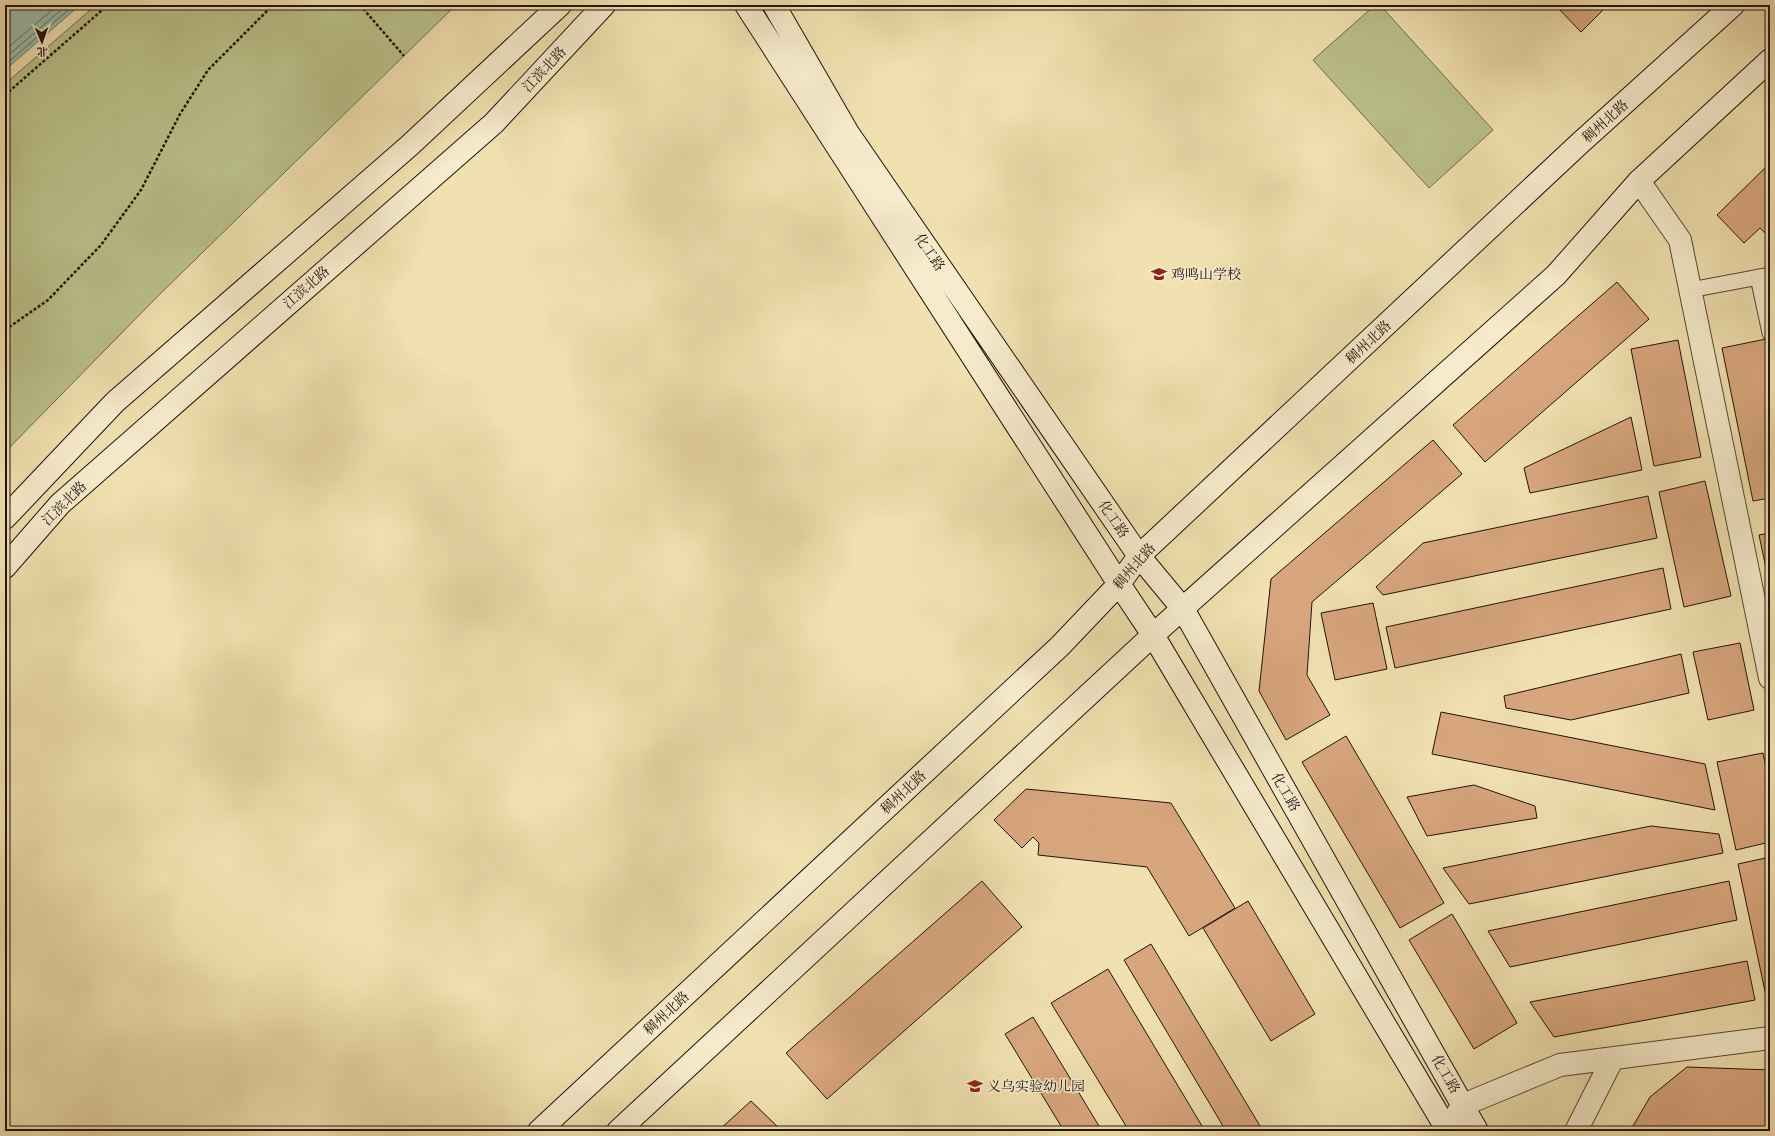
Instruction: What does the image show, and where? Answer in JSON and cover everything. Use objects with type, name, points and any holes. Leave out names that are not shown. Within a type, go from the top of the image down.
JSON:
[{"type":"main road","points":[[5,518],[115,402],[409,146],[560,5]]},
{"type":"main road","name":"江滨北路","points":[[5,567],[60,504],[494,123],[604,5]]},
{"type":"main road","name":"化工路","points":[[746,5],[1153,635],[1447,1131]]},
{"type":"main road","name":"化工路","points":[[774,5],[848,132],[1139,556],[1183,609],[1464,1105],[1477,1131]]},
{"type":"main road","name":"稠州北路","points":[[539,1131],[1060,646],[1119,584],[1139,556],[1579,144],[1733,5]]},
{"type":"main road","points":[[618,1131],[1153,635],[1556,275],[1639,181],[1770,60]]},
{"type":"main road","points":[[1639,181],[1680,240],[1770,678]]},
{"type":"main road","points":[[1447,1131],[1464,1105],[1560,1065],[1770,1038]]},
{"type":"main road","points":[[1576,1131],[1613,1058]]},
{"type":"lane","points":[[1690,290],[1764,276],[1770,333]]},
{"type":"path","points":[[5,95],[108,5]]},
{"type":"path","points":[[5,330],[48,300],[101,245],[141,190],[180,114],[208,70],[273,5]]},
{"type":"path","points":[[360,5],[404,56]]},
{"type":"green space","points":[[96,5],[456,5],[157,297],[5,452],[5,84]]},
{"type":"green space","points":[[1375,5],[1380,5],[1493,130],[1429,188],[1313,60]]},
{"type":"water","points":[[5,5],[80,5],[5,70]]},
{"type":"building","points":[[1555,5],[1608,5],[1581,32]]},
{"type":"building","points":[[1770,163],[1770,233],[1767,235],[1760,228],[1744,243],[1717,215]]},
{"type":"building","points":[[1617,282],[1649,319],[1485,462],[1453,425]]},
{"type":"building","points":[[1766,339],[1770,361],[1770,498],[1753,501],[1722,348]]},
{"type":"building","points":[[1678,340],[1701,457],[1654,466],[1631,349]]},
{"type":"building","points":[[1631,417],[1642,470],[1530,493],[1524,468]]},
{"type":"building","points":[[1433,440],[1462,474],[1312,602],[1307,675],[1330,715],[1286,740],[1259,691],[1271,579]]},
{"type":"building","points":[[1705,481],[1731,596],[1684,607],[1659,492]]},
{"type":"building","points":[[1648,496],[1657,538],[1383,595],[1376,587],[1423,543]]},
{"type":"building","points":[[1770,533],[1770,587],[1759,535]]},
{"type":"building","points":[[1663,568],[1671,609],[1395,668],[1386,627]]},
{"type":"building","points":[[1373,603],[1387,669],[1335,680],[1321,613]]},
{"type":"building","points":[[1740,643],[1754,710],[1708,720],[1693,652]]},
{"type":"building","points":[[1681,654],[1689,693],[1571,720],[1506,708],[1504,696]]},
{"type":"building","points":[[1441,712],[1705,764],[1715,810],[1432,754]]},
{"type":"building","points":[[1346,736],[1444,903],[1400,928],[1302,762]]},
{"type":"building","points":[[1763,753],[1770,785],[1770,842],[1736,850],[1717,762]]},
{"type":"building","points":[[1474,785],[1535,806],[1537,818],[1427,836],[1407,797]]},
{"type":"building","points":[[1026,789],[1171,803],[1235,908],[1189,936],[1147,867],[1038,855],[1039,843],[1033,837],[1022,848],[994,820]]},
{"type":"building","points":[[1651,826],[1719,834],[1723,853],[1469,904],[1443,868]]},
{"type":"building","points":[[1770,857],[1770,995],[1766,996],[1738,864]]},
{"type":"building","points":[[982,881],[1022,927],[827,1099],[786,1053]]},
{"type":"building","points":[[1729,881],[1737,920],[1510,967],[1488,931]]},
{"type":"building","points":[[1248,901],[1315,1014],[1271,1041],[1203,928]]},
{"type":"building","points":[[1452,914],[1517,1023],[1474,1049],[1409,940]]},
{"type":"building","points":[[1151,944],[1263,1131],[1226,1131],[1124,960]]},
{"type":"building","points":[[1747,961],[1755,1000],[1554,1037],[1530,1002]]},
{"type":"building","points":[[1108,969],[1205,1131],[1129,1131],[1051,1003]]},
{"type":"building","points":[[1033,1017],[1102,1131],[1064,1131],[1005,1034]]},
{"type":"building","points":[[1687,1067],[1770,1070],[1770,1131],[1630,1131],[1650,1097]]},
{"type":"building","points":[[751,1101],[782,1131],[718,1131]]},
{"type":"place","name":"鸡鸣山学校","points":[[1159,274]]},
{"type":"place","name":"义乌实验幼儿园","points":[[975,1086]]}]
